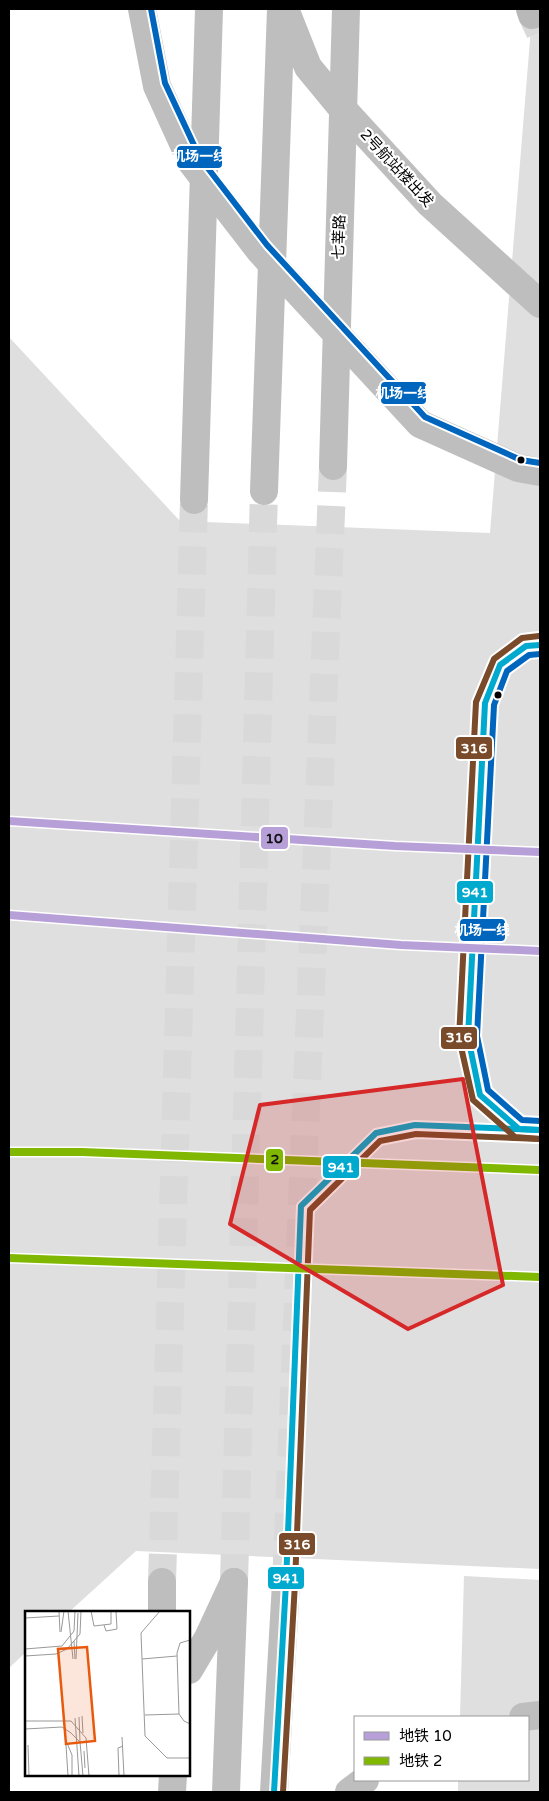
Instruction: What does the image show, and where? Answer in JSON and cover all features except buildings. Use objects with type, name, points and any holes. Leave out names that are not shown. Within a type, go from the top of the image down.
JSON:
[{"type":"main road","points":[[142,9],[157,86],[192,163],[260,251],[420,424],[518,468],[540,472]]},
{"type":"main road","points":[[194,500],[209,9]]},
{"type":"main road","points":[[264,491],[281,9]]},
{"type":"main road","name":"2号航站楼出发","points":[[285,9],[308,67],[341,107],[430,204],[540,304]]},
{"type":"main road","name":"七莘路","points":[[333,466],[346,9]]},
{"type":"main road","points":[[162,1582],[162,1611]]},
{"type":"main road","points":[[190,1668],[208,1638],[234,1582],[226,1792]]},
{"type":"main road","points":[[274,1792],[286,1583],[293,1792]]},
{"type":"main road","points":[[158,1792],[159,1776]]},
{"type":"main road","points":[[172,1792],[173,1776]]},
{"type":"main road","points":[[349,1792],[365,1781]]},
{"type":"highlighted area","points":[[463,1079],[503,1285],[408,1329],[230,1224],[260,1105]]},
{"type":"tunnel","points":[[532,15],[540,32]]},
{"type":"tunnel","points":[[286,1583],[333,466]]},
{"type":"tunnel","points":[[234,1582],[264,491]]},
{"type":"tunnel","points":[[162,1582],[194,500]]},
{"type":"metro line","name":"10","points":[[9,821],[395,846],[540,852]]},
{"type":"metro line","name":"10","points":[[9,915],[401,945],[540,951]]},
{"type":"metro line","name":"2","points":[[9,1152],[82,1152],[540,1170]]},
{"type":"metro line","name":"2","points":[[9,1258],[540,1277]]},
{"type":"transit line","name":"机场一线","points":[[151,9],[165,83],[200,158],[267,245],[425,417],[521,460],[540,463]]},
{"type":"transit line","name":"316","points":[[539,636],[522,638],[494,659],[476,702],[459,1038],[473,1100],[515,1137],[540,1139]]},
{"type":"transit line","name":"941","points":[[540,645],[526,646],[500,665],[485,703],[468,1037],[480,1095],[519,1129],[540,1130]]},
{"type":"transit line","name":"机场一线","points":[[540,654],[529,655],[507,671],[494,705],[477,1036],[488,1090],[522,1120],[540,1121]]},
{"type":"transit line","name":"941","points":[[274,1792],[286,1583],[301,1206],[376,1133],[415,1125],[540,1130]]},
{"type":"transit line","name":"316","points":[[283,1792],[295,1583],[310,1210],[380,1141],[416,1134],[540,1139]]}]
